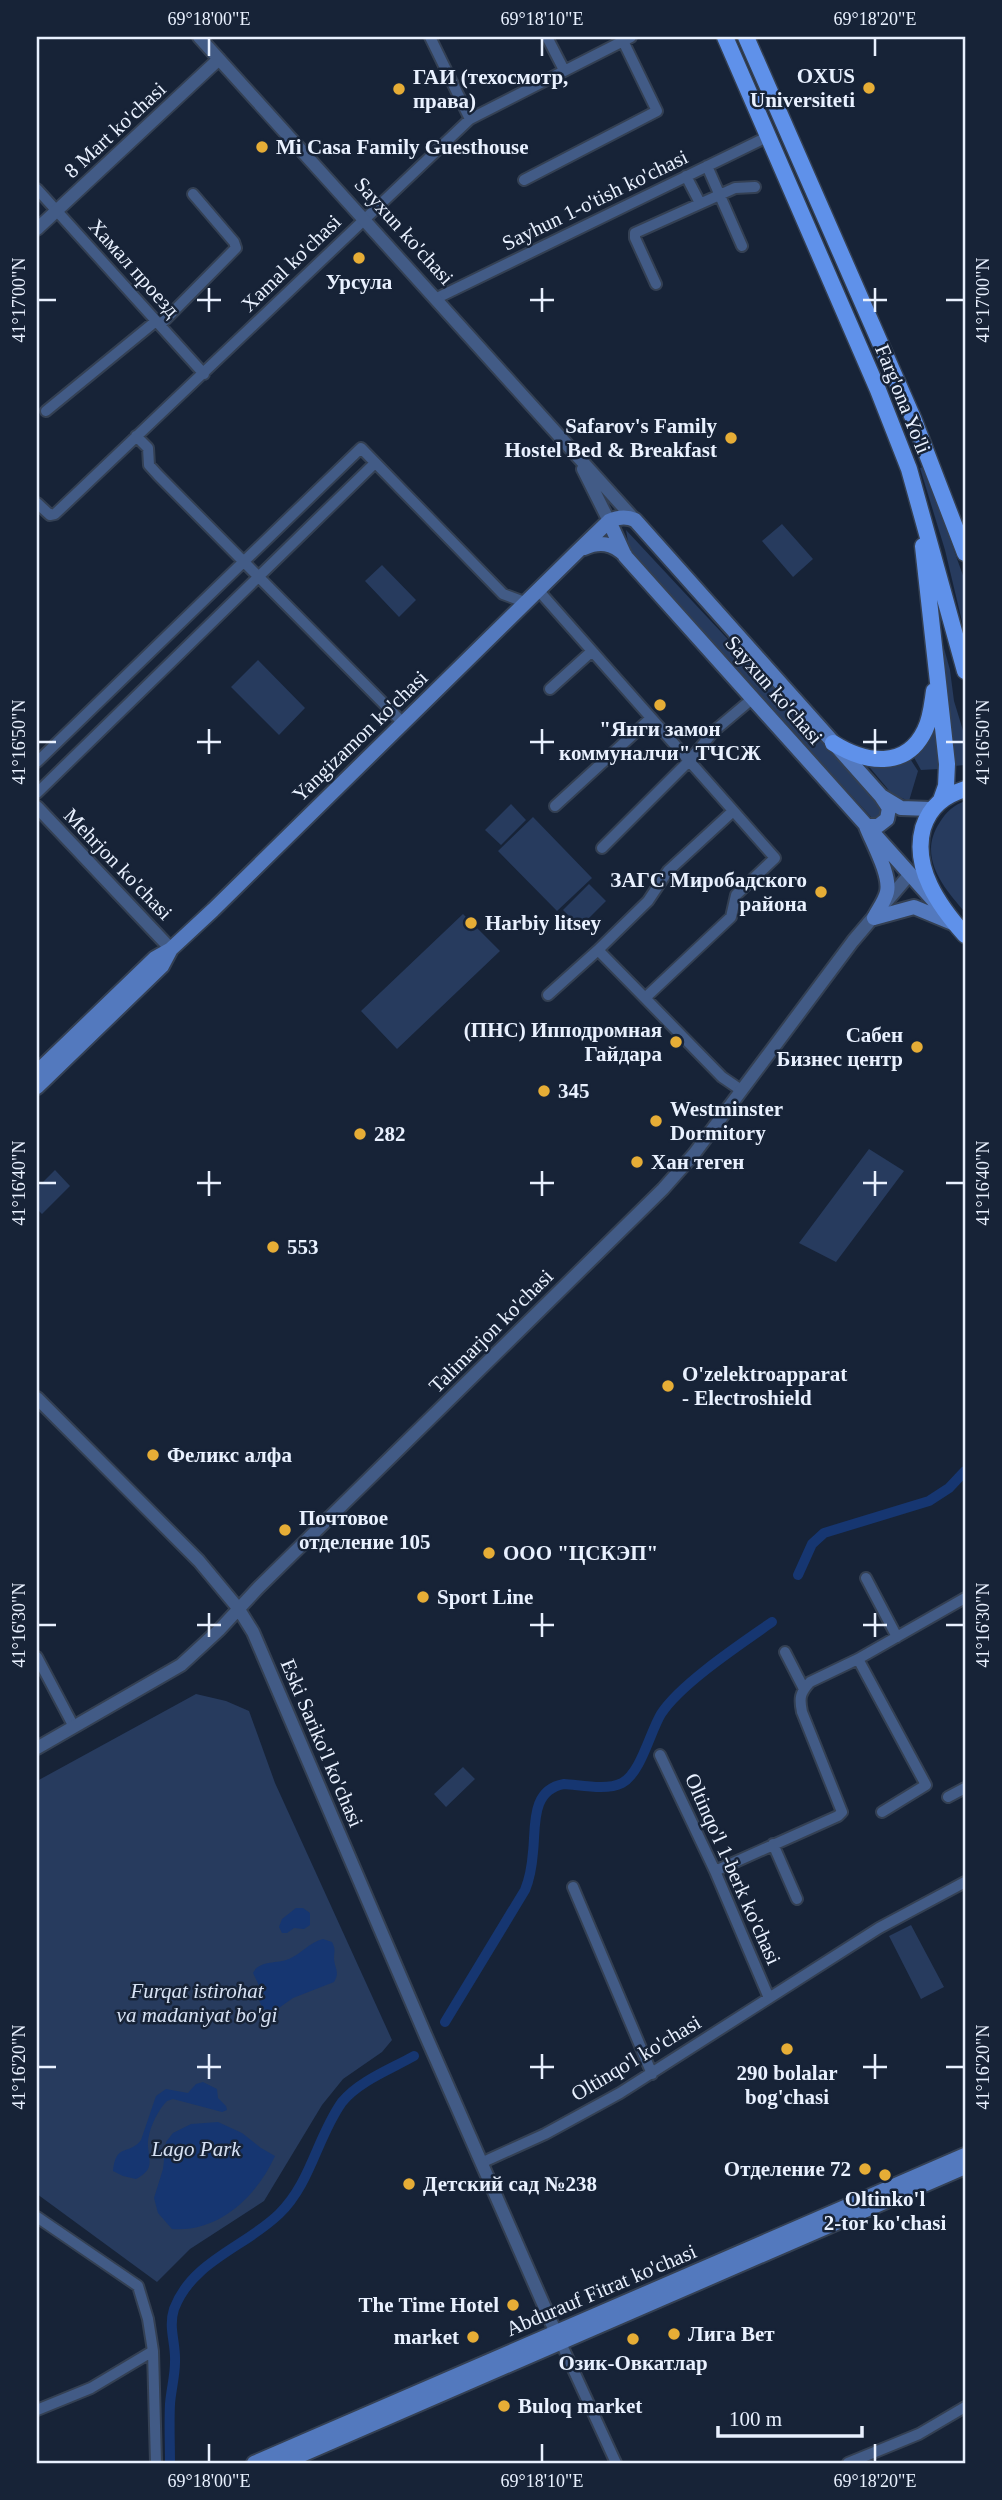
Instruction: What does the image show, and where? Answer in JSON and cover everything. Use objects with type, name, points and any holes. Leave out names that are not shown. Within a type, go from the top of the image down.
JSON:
[{"type":"main road","name":"Farg'ona Yo'li","points":[[725,37],[878,390],[909,468],[965,671]]},
{"type":"main road","name":"Farg'ona Yo'li","points":[[746,37],[913,418],[965,553]]},
{"type":"main road","points":[[918,498],[948,770],[936,805],[923,828],[920,859],[926,877],[960,929]]},
{"type":"main road","points":[[609,521],[622,517],[635,520]]},
{"type":"main road","name":"Sayxun ko'chasi","points":[[635,520],[881,796],[901,808],[936,805]]},
{"type":"main road","name":"Sayxun ko'chasi","points":[[609,521],[625,555],[960,929]]},
{"type":"main road","name":"Yangizamon ko'chasi","points":[[37,1072],[155,958],[171,949],[609,521]]},
{"type":"main road","points":[[577,552],[589,545],[602,543],[625,555]]},
{"type":"main road","points":[[833,743],[856,756],[871,759],[887,758],[908,751],[921,738],[927,727],[937,679]]},
{"type":"main road","points":[[936,805],[965,789]]},
{"type":"main road","points":[[874,918],[886,895],[888,884],[866,826],[878,826],[887,819],[888,808],[881,796]]},
{"type":"main road","points":[[910,874],[920,849]]},
{"type":"main road","points":[[874,918],[914,907],[960,929]]},
{"type":"main road","name":"Yangizamon ko'chasi","points":[[37,1087],[162,966],[171,949]]},
{"type":"main road","name":"Abdurauf Fitrat ko'chasi","points":[[283,2463],[774,2244],[965,2155]]},
{"type":"main road","name":"Abdurauf Fitrat ko'chasi","points":[[774,2244],[965,2167]]},
{"type":"main road","name":"Abdurauf Fitrat ko'chasi","points":[[254,2463],[559,2338]]},
{"type":"street","points":[[430,37],[470,120]]},
{"type":"street","points":[[547,37],[564,70]]},
{"type":"street","name":"Sayxun ko'chasi","points":[[205,39],[219,59],[635,520]]},
{"type":"street","points":[[524,180],[657,111],[627,39]]},
{"type":"street","name":"Xamal ko'chasi","points":[[37,503],[50,515],[55,514],[470,120],[627,39]]},
{"type":"street","name":"8 Mart ko'chasi","points":[[37,229],[219,59]]},
{"type":"street","name":"Sayhun 1-o'tish ko'chasi","points":[[437,298],[769,136]]},
{"type":"street","points":[[707,166],[742,246]]},
{"type":"street","points":[[686,176],[699,203]]},
{"type":"street","points":[[656,284],[635,233],[736,188],[755,187]]},
{"type":"street","name":"Хамал проезд","points":[[37,189],[204,374]]},
{"type":"street","points":[[46,411],[158,323],[236,248],[234,242],[193,194]]},
{"type":"street","points":[[136,436],[149,451],[149,465],[404,724]]},
{"type":"street","points":[[37,762],[361,448],[503,594],[527,603]]},
{"type":"street","name":"Sayxun ko'chasi","points":[[577,456],[609,521]]},
{"type":"street","points":[[37,793],[375,463]]},
{"type":"street","points":[[539,591],[775,858],[736,895],[731,917],[645,998]]},
{"type":"street","points":[[550,689],[591,652]]},
{"type":"street","points":[[601,848],[689,761],[713,731],[752,699]]},
{"type":"street","points":[[555,806],[650,719]]},
{"type":"street","name":"Mehrjon ko'chasi","points":[[37,807],[171,949]]},
{"type":"street","points":[[548,995],[648,901],[668,871],[732,812]]},
{"type":"street","name":"Talimarjon ko'chasi","points":[[37,1748],[181,1665],[663,1189],[694,1154],[853,941],[910,874]]},
{"type":"street","points":[[598,950],[722,1077],[741,1090]]},
{"type":"street","name":"Eski Sariko'l ko'chasi","points":[[37,1398],[180,1540],[239,1608],[253,1632],[481,2163]]},
{"type":"street","points":[[866,1578],[897,1637]]},
{"type":"street","points":[[715,1871],[842,1812],[802,1712],[799,1697],[810,1682],[858,1660],[965,1598]]},
{"type":"street","points":[[785,1653],[804,1689]]},
{"type":"street","points":[[37,1657],[74,1727]]},
{"type":"street","points":[[858,1660],[926,1785],[882,1812]]},
{"type":"street","name":"Oltinqo'l 1-berk ko'chasi","points":[[660,1755],[715,1871],[769,1998]]},
{"type":"street","points":[[948,1797],[965,1788]]},
{"type":"street","points":[[773,1844],[797,1899]]},
{"type":"street","name":"Oltinqo'l ko'chasi","points":[[481,2163],[545,2134],[652,2074],[879,1928],[965,1882]]},
{"type":"street","points":[[573,1887],[652,2074]]},
{"type":"street","points":[[481,2163],[617,2463]]},
{"type":"street","points":[[37,2217],[138,2286],[148,2319],[153,2351],[156,2463]]},
{"type":"street","points":[[37,2410],[91,2388],[153,2351]]},
{"type":"street","points":[[848,2463],[919,2434],[965,2407]]},
{"type":"green space","points":[[924,467],[965,581],[965,634],[945,550],[920,468]]},
{"type":"green space","points":[[782,524],[813,559],[793,577],[762,541]]},
{"type":"green space","points":[[626,530],[885,808],[877,820],[872,818],[630,554]]},
{"type":"green space","points":[[382,565],[416,600],[399,617],[365,581]]},
{"type":"green space","points":[[936,619],[965,737],[965,765],[954,766]]},
{"type":"green space","points":[[258,660],[305,708],[279,735],[231,687]]},
{"type":"green space","points":[[935,721],[939,769],[921,770],[911,752]]},
{"type":"green space","points":[[907,754],[918,771],[909,801],[892,794],[866,763]]},
{"type":"green space","points":[[965,801],[965,912],[941,882],[932,859],[931,847],[942,818]]},
{"type":"green space","points":[[511,804],[526,820],[501,845],[485,830]]},
{"type":"green space","points":[[533,817],[592,878],[557,911],[498,851]]},
{"type":"green space","points":[[589,884],[606,901],[580,927],[563,910]]},
{"type":"green space","points":[[463,914],[500,951],[397,1049],[361,1011]]},
{"type":"green space","points":[[869,1149],[904,1171],[836,1262],[799,1243]]},
{"type":"green space","points":[[55,1170],[70,1186],[42,1214],[37,1209],[37,1188]]},
{"type":"green space","name":"Furqat istirohat va madaniyat bo'gi","points":[[196,1694],[226,1701],[249,1711],[275,1783],[392,2040],[382,2052],[343,2079],[322,2105],[264,2201],[190,2249],[157,2282],[37,2194],[37,1781]]},
{"type":"green space","points":[[463,1767],[475,1779],[446,1807],[434,1794]]},
{"type":"green space","points":[[911,1925],[944,1987],[921,1999],[889,1936]]},
{"type":"shaded area","points":[[296,1908],[303,1908],[310,1913],[310,1925],[304,1929],[294,1928],[282,1933],[279,1927],[282,1919]]},
{"type":"shaded area","points":[[323,1939],[332,1942],[334,1947],[337,1973],[334,1982],[293,1998],[273,2012],[263,2009],[259,2000],[262,1992],[253,1973],[256,1969],[264,1964],[289,1959]]},
{"type":"shaded area","points":[[203,2082],[217,2089],[218,2098],[227,2110],[222,2112],[173,2099],[167,2101],[151,2128],[148,2169],[136,2179],[113,2171],[117,2156],[141,2140],[156,2096],[166,2089],[188,2093],[196,2084]]},
{"type":"shaded area","points":[[218,2122],[242,2133],[275,2156],[258,2185],[234,2209],[205,2225],[172,2229],[158,2213],[154,2198],[163,2169],[166,2142],[173,2133],[191,2124]]},
{"type":"waterway","points":[[798,1575],[812,1544],[824,1533],[929,1501],[949,1488],[965,1471]]},
{"type":"waterway","points":[[445,2022],[525,1890],[531,1867],[537,1811],[545,1794],[564,1784],[601,1787],[616,1785],[629,1778],[635,1771],[661,1714],[670,1702],[712,1665],[772,1622]]},
{"type":"waterway","points":[[170,2463],[170,2404],[175,2362],[172,2323],[174,2309],[182,2292],[206,2267],[265,2226],[290,2202],[342,2102],[366,2082],[414,2056]]},
{"type":"place","name":"OXUS Universiteti","points":[[869,88]]},
{"type":"place","name":"ГАИ (техосмотр, права)","points":[[399,89]]},
{"type":"place","name":"Mi Casa Family Guesthouse","points":[[262,147]]},
{"type":"place","name":"Урсула","points":[[359,258]]},
{"type":"place","name":"Safarov's Family Hostel Bed & Breakfast","points":[[731,438]]},
{"type":"place","name":"\"Янги замон коммуналчи\" ТЧСЖ","points":[[660,705]]},
{"type":"place","name":"ЗАГС Миробадского района","points":[[821,892]]},
{"type":"place","name":"Harbiy litsey","points":[[471,923]]},
{"type":"place","name":"(ПНС) Ипподромная Гайдара","points":[[676,1042]]},
{"type":"place","name":"Сабен Бизнес центр","points":[[917,1047]]},
{"type":"place","name":"345","points":[[544,1091]]},
{"type":"place","name":"Westminster Dormitory","points":[[656,1121]]},
{"type":"place","name":"282","points":[[360,1134]]},
{"type":"place","name":"Хан теген","points":[[637,1162]]},
{"type":"place","name":"553","points":[[273,1247]]},
{"type":"place","name":"O'zelektroapparat - Electroshield","points":[[668,1386]]},
{"type":"place","name":"Феликс алфа","points":[[153,1455]]},
{"type":"place","name":"Почтовое отделение 105","points":[[285,1530]]},
{"type":"place","name":"ООО \"ЦСКЭП\"","points":[[489,1553]]},
{"type":"place","name":"Sport Line","points":[[423,1597]]},
{"type":"place","name":"290 bolalar bog'chasi","points":[[787,2049]]},
{"type":"place","name":"Отделение 72","points":[[865,2169]]},
{"type":"place","name":"Oltinko'l 2-tor ko'chasi","points":[[885,2175]]},
{"type":"place","name":"Детский сад №238","points":[[409,2184]]},
{"type":"place","name":"The Time Hotel","points":[[513,2305]]},
{"type":"place","name":"Лига Вет","points":[[674,2334]]},
{"type":"place","name":"market","points":[[473,2337]]},
{"type":"place","name":"Озик-Овкатлар","points":[[633,2339]]},
{"type":"place","name":"Buloq market","points":[[504,2406]]},
{"type":"park label","name":"Lago Park","points":[[196,2149]]}]
